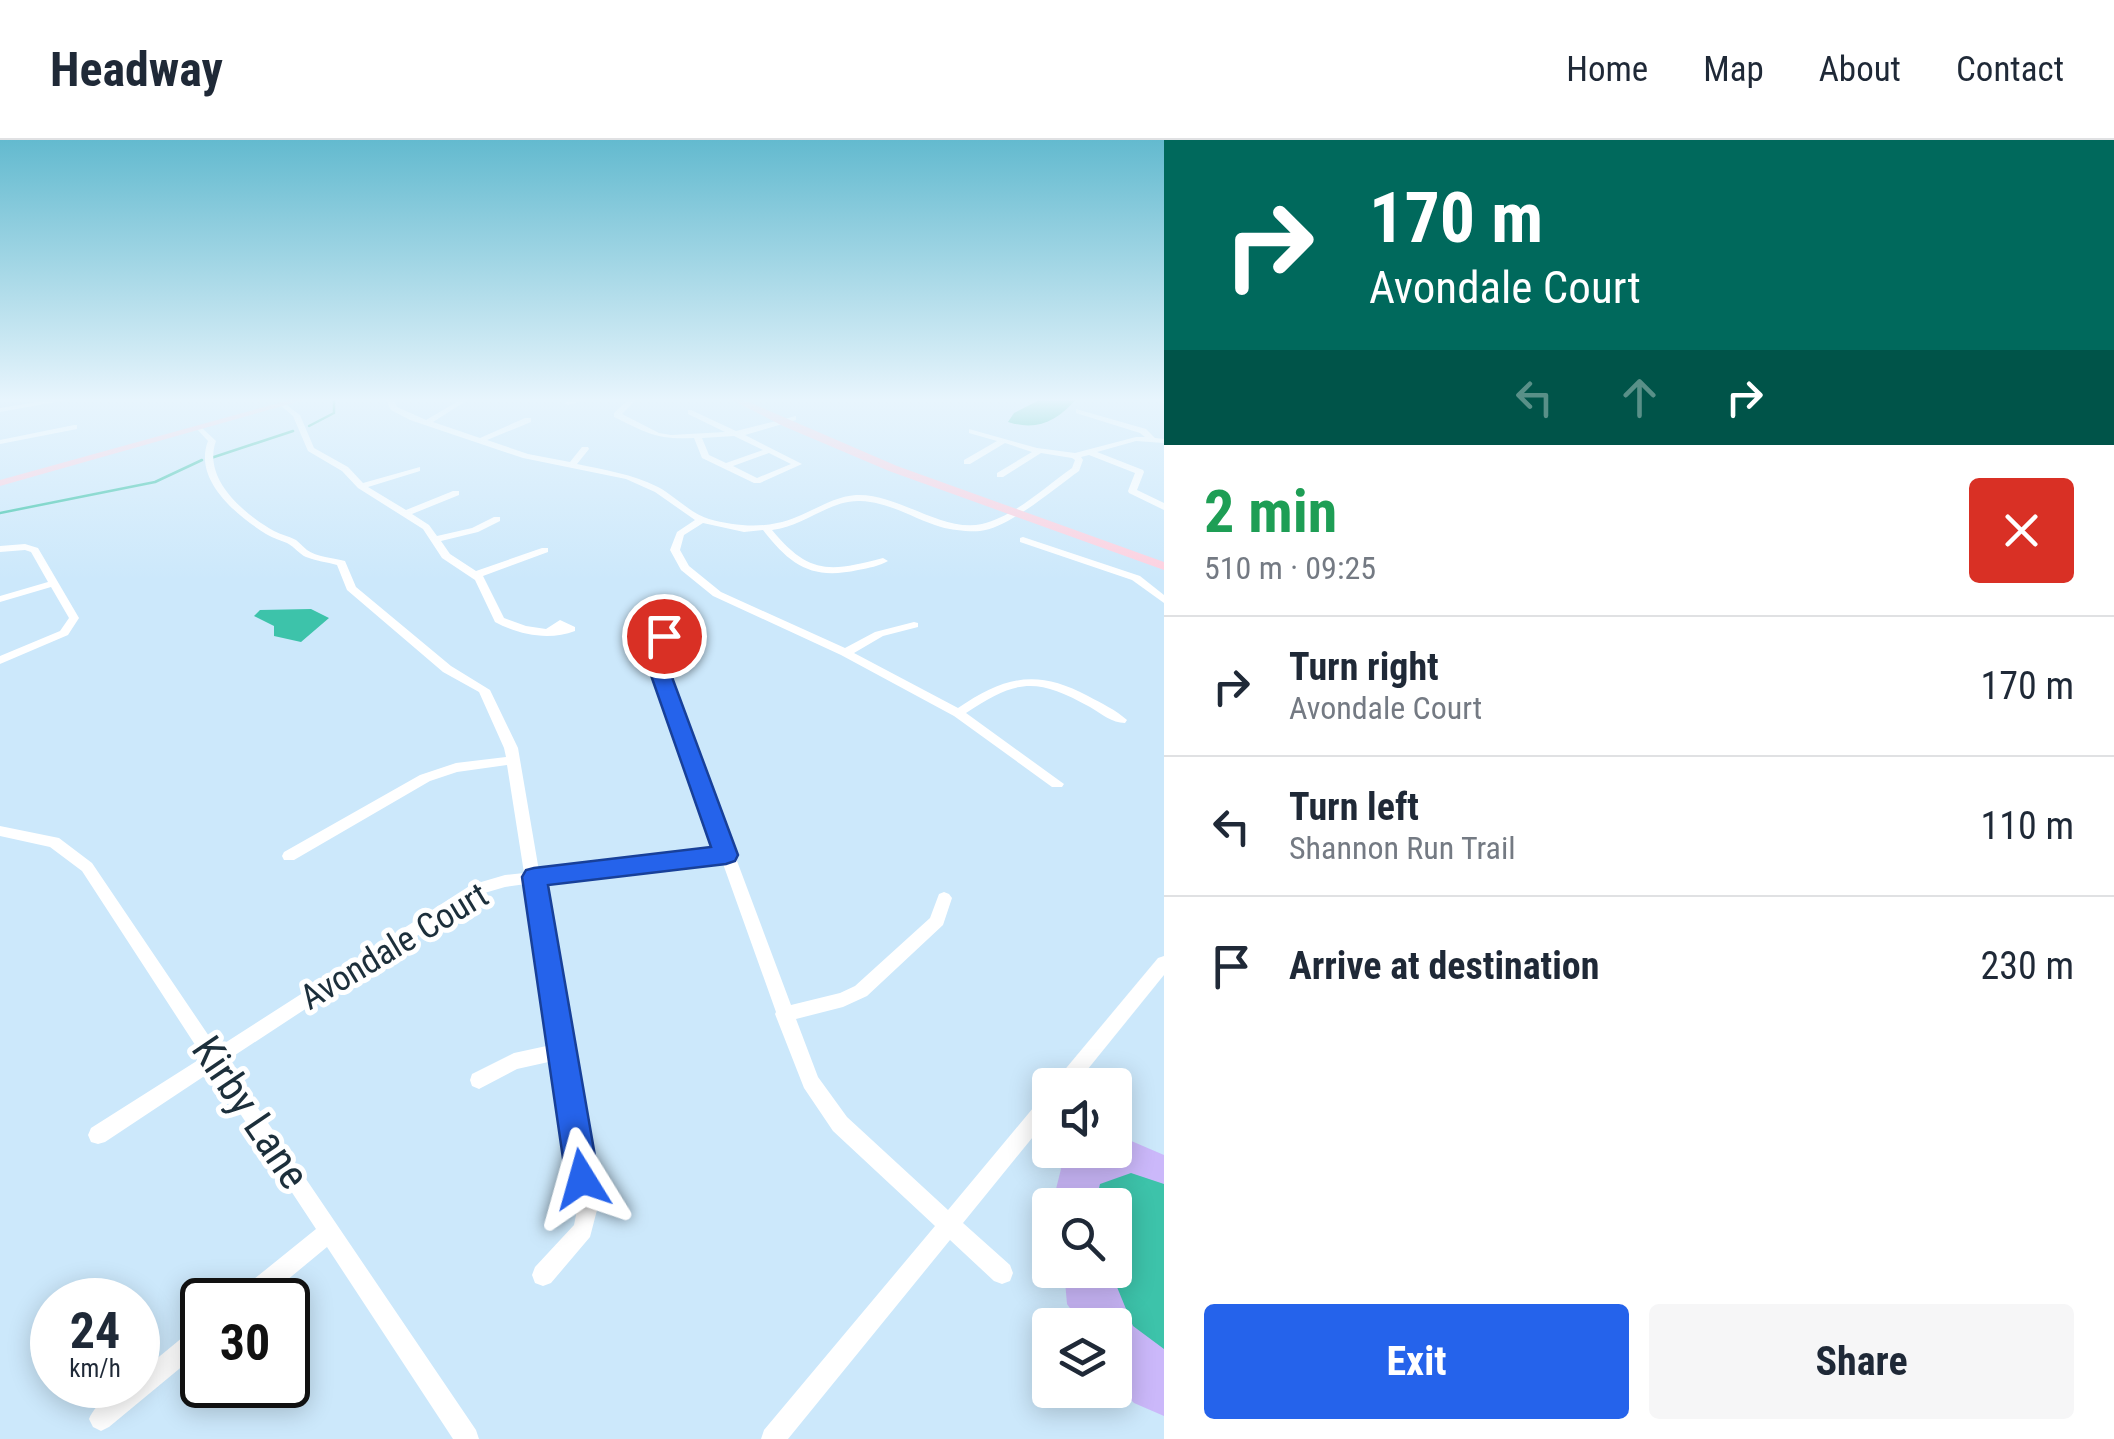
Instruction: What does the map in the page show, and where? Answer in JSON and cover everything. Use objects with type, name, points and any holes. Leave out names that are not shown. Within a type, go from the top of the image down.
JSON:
[{"type":"main road","points":[[0,483],[85,460]]},
{"type":"main road","points":[[892,460],[1160,561]]},
{"type":"street","points":[[207,460],[207,471],[268,532],[295,541],[305,554],[341,563],[352,588],[446,669],[484,690],[514,760],[586,1220],[574,1242],[543,1275]]},
{"type":"street","points":[[329,460],[361,486],[426,526],[446,556],[476,576],[500,620],[528,631],[550,630]]},
{"type":"street","points":[[545,460],[635,479],[700,520],[728,527],[767,529],[792,523],[851,498],[882,501],[961,528],[996,525],[1076,469],[1079,460]]},
{"type":"street","points":[[572,465],[576,460]]},
{"type":"street","points":[[713,460],[756,482],[798,464],[788,460]]},
{"type":"street","points":[[726,466],[744,460]]},
{"type":"street","points":[[967,462],[971,460]]},
{"type":"street","points":[[1000,474],[1024,460]]},
{"type":"street","points":[[1108,460],[1140,472],[1132,491],[1164,507]]},
{"type":"street","points":[[361,486],[417,469]]},
{"type":"street","points":[[404,514],[456,493]]},
{"type":"street","points":[[434,540],[497,520]]},
{"type":"street","points":[[700,520],[685,530],[675,544],[680,562],[692,576],[730,601],[845,653],[958,713],[1057,784]]},
{"type":"street","points":[[767,529],[790,560],[811,568],[840,572],[882,561]]},
{"type":"street","points":[[1023,540],[1136,578],[1164,600]]},
{"type":"street","points":[[0,549],[31,548],[73,613],[72,624],[46,643],[0,660]]},
{"type":"street","points":[[476,576],[545,550]]},
{"type":"street","points":[[1136,578],[1160,561]]},
{"type":"street","points":[[0,599],[55,583]]},
{"type":"street","points":[[845,653],[880,634],[914,625]]},
{"type":"street","points":[[670,631],[658,643],[656,661],[811,1082],[831,1114],[1002,1273]]},
{"type":"street","points":[[958,713],[1003,684],[1035,680],[1062,687],[1121,720]]},
{"type":"street","points":[[289,856],[425,778],[456,768],[514,760]]},
{"type":"street","name":"Kirby Lane","points":[[0,831],[54,842],[87,867],[467,1439]]},
{"type":"street","name":"Avondale Court","points":[[98,1135],[466,895],[493,883],[726,855]]},
{"type":"street","points":[[784,1014],[844,1000],[860,991],[937,921],[944,898]]},
{"type":"street","points":[[1078,1068],[1164,963]]},
{"type":"street","points":[[479,1080],[514,1060],[562,1051]]},
{"type":"street","points":[[772,1439],[1032,1124]]},
{"type":"street","points":[[273,1278],[330,1231]]},
{"type":"street","points":[[101,1419],[180,1354]]},
{"type":"shaded area","points":[[311,609],[329,618],[301,642],[274,636],[274,626],[254,616],[260,610]]},
{"type":"shaded area","points":[[1132,1141],[1164,1155],[1164,1416],[1132,1401],[1132,1308],[1070,1308],[1067,1304],[1066,1288],[1132,1288],[1132,1188],[1056,1188],[1061,1169],[1132,1168]]},
{"type":"shaded area","points":[[1131,1173],[1164,1184],[1164,1349],[1133,1326],[1132,1308],[1126,1308],[1117,1288],[1132,1288],[1132,1188],[1099,1188],[1100,1184]]},
{"type":"waterway","points":[[0,513],[155,482],[202,460]]},
{"type":"route","points":[[582,1179],[534,877],[726,855],[656,661],[656,646],[664,636]]}]
